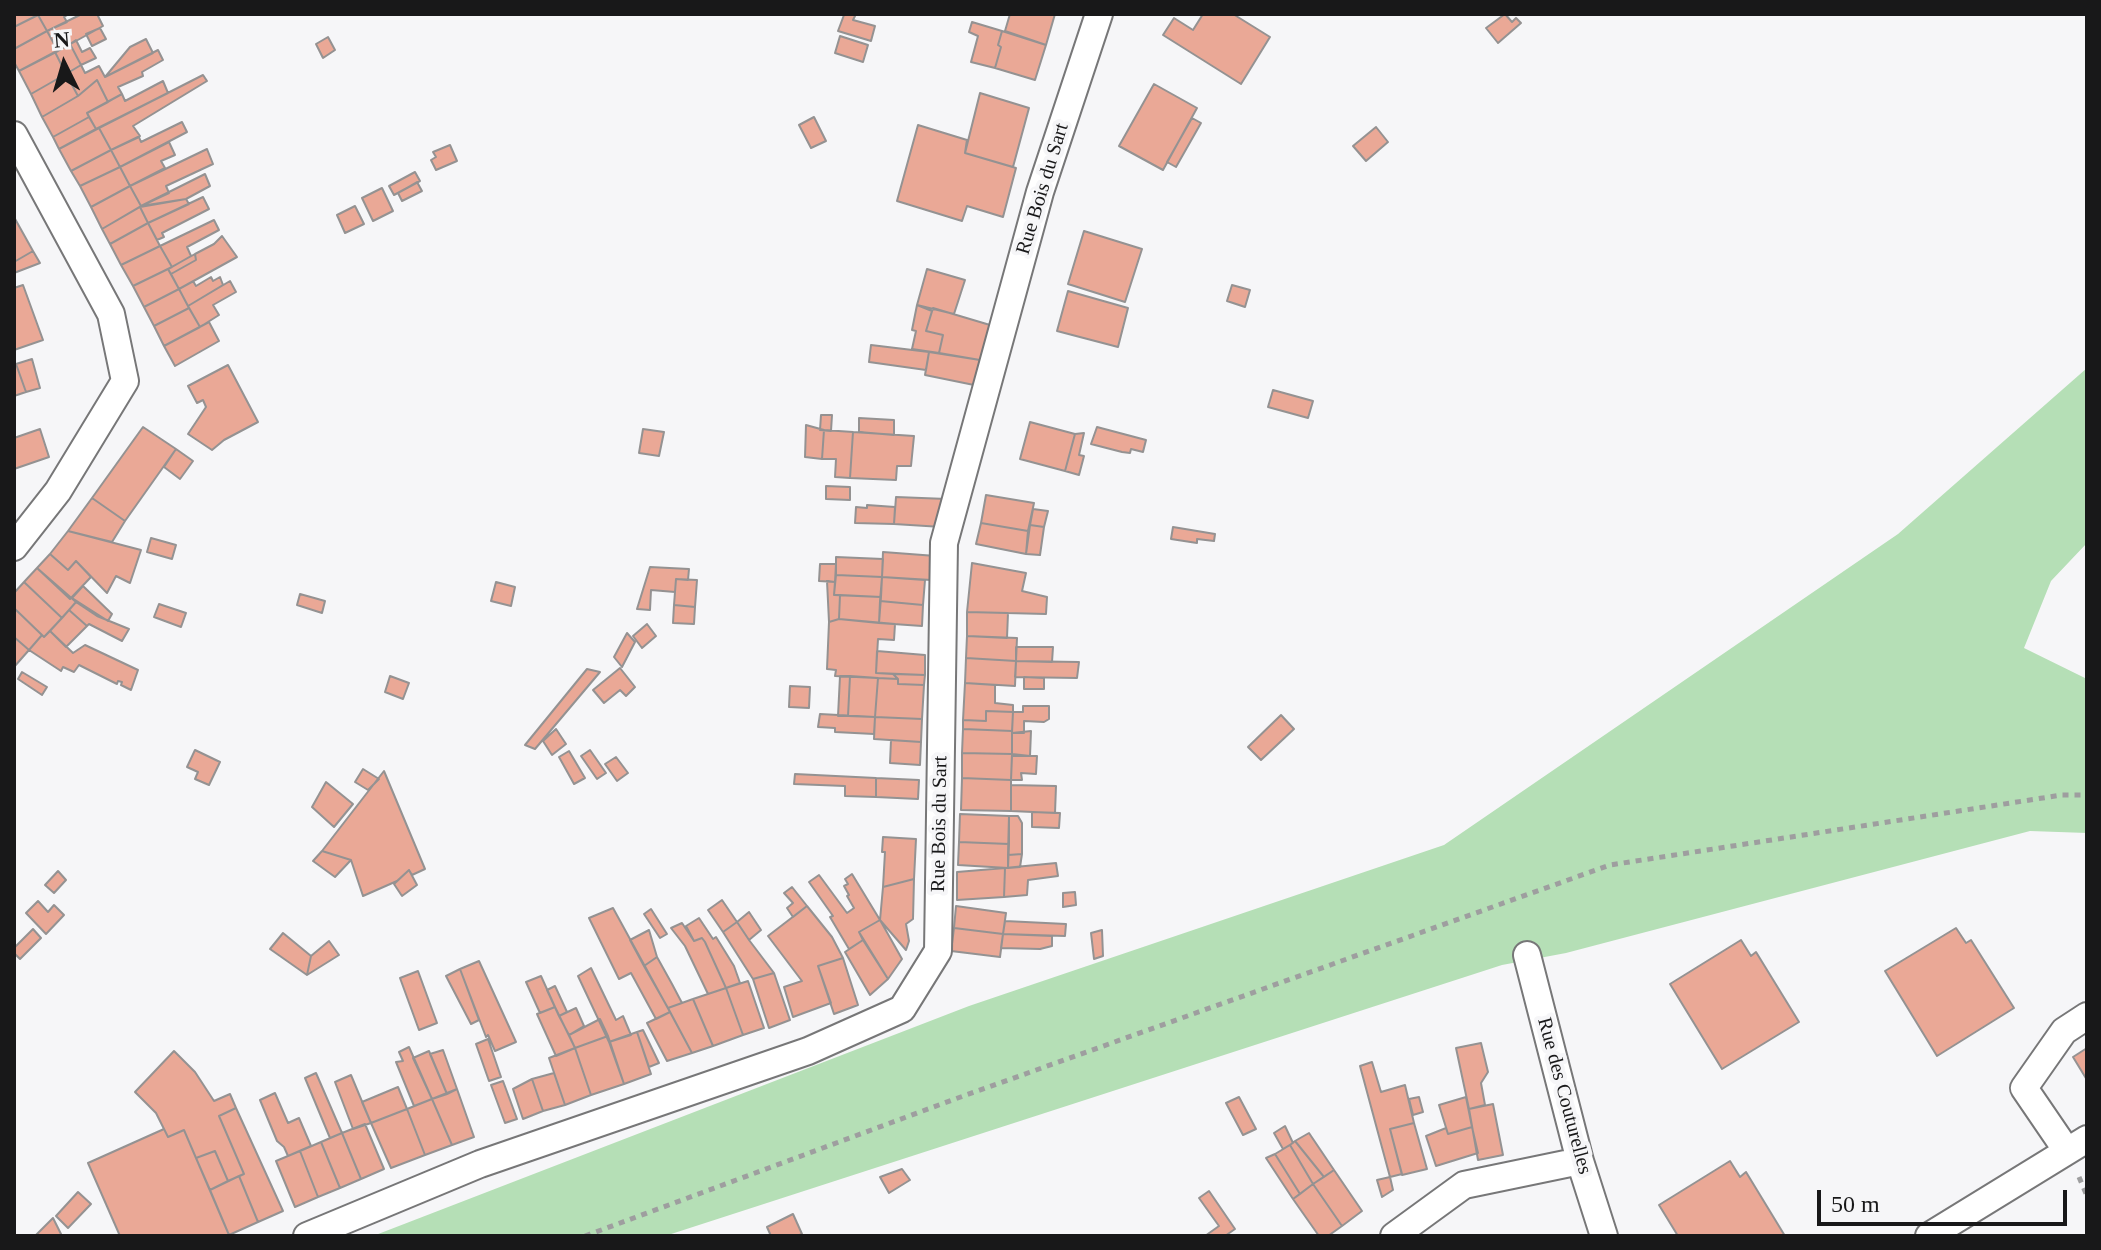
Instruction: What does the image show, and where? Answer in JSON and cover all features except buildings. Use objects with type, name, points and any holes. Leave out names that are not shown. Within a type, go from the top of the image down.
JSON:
[{"type":"street","name":"Rue Bois du Sart","points":[[307,1236],[480,1164],[808,1051],[902,1009],[938,951],[944,543],[1040,192],[1099,14]]},
{"type":"street","points":[[14,135],[111,314],[125,381],[58,491],[14,547]]},
{"type":"street","name":"Rue des Couturelles","points":[[1527,955],[1580,1161],[1604,1236]]},
{"type":"street","points":[[1929,1236],[1964,1226],[2077,1145],[2024,1088],[2064,1031],[2087,1016]]},
{"type":"street","points":[[1394,1236],[1464,1185],[1580,1161]]},
{"type":"path","points":[[585,1236],[969,1094],[1610,865],[2062,795],[2087,795]]},
{"type":"green space","points":[[2087,368],[2087,543],[2051,581],[2024,648],[2087,679],[2087,833],[2030,831],[1566,953],[1502,965],[665,1236],[373,1236],[969,1006],[1444,845],[1898,534]]}]
